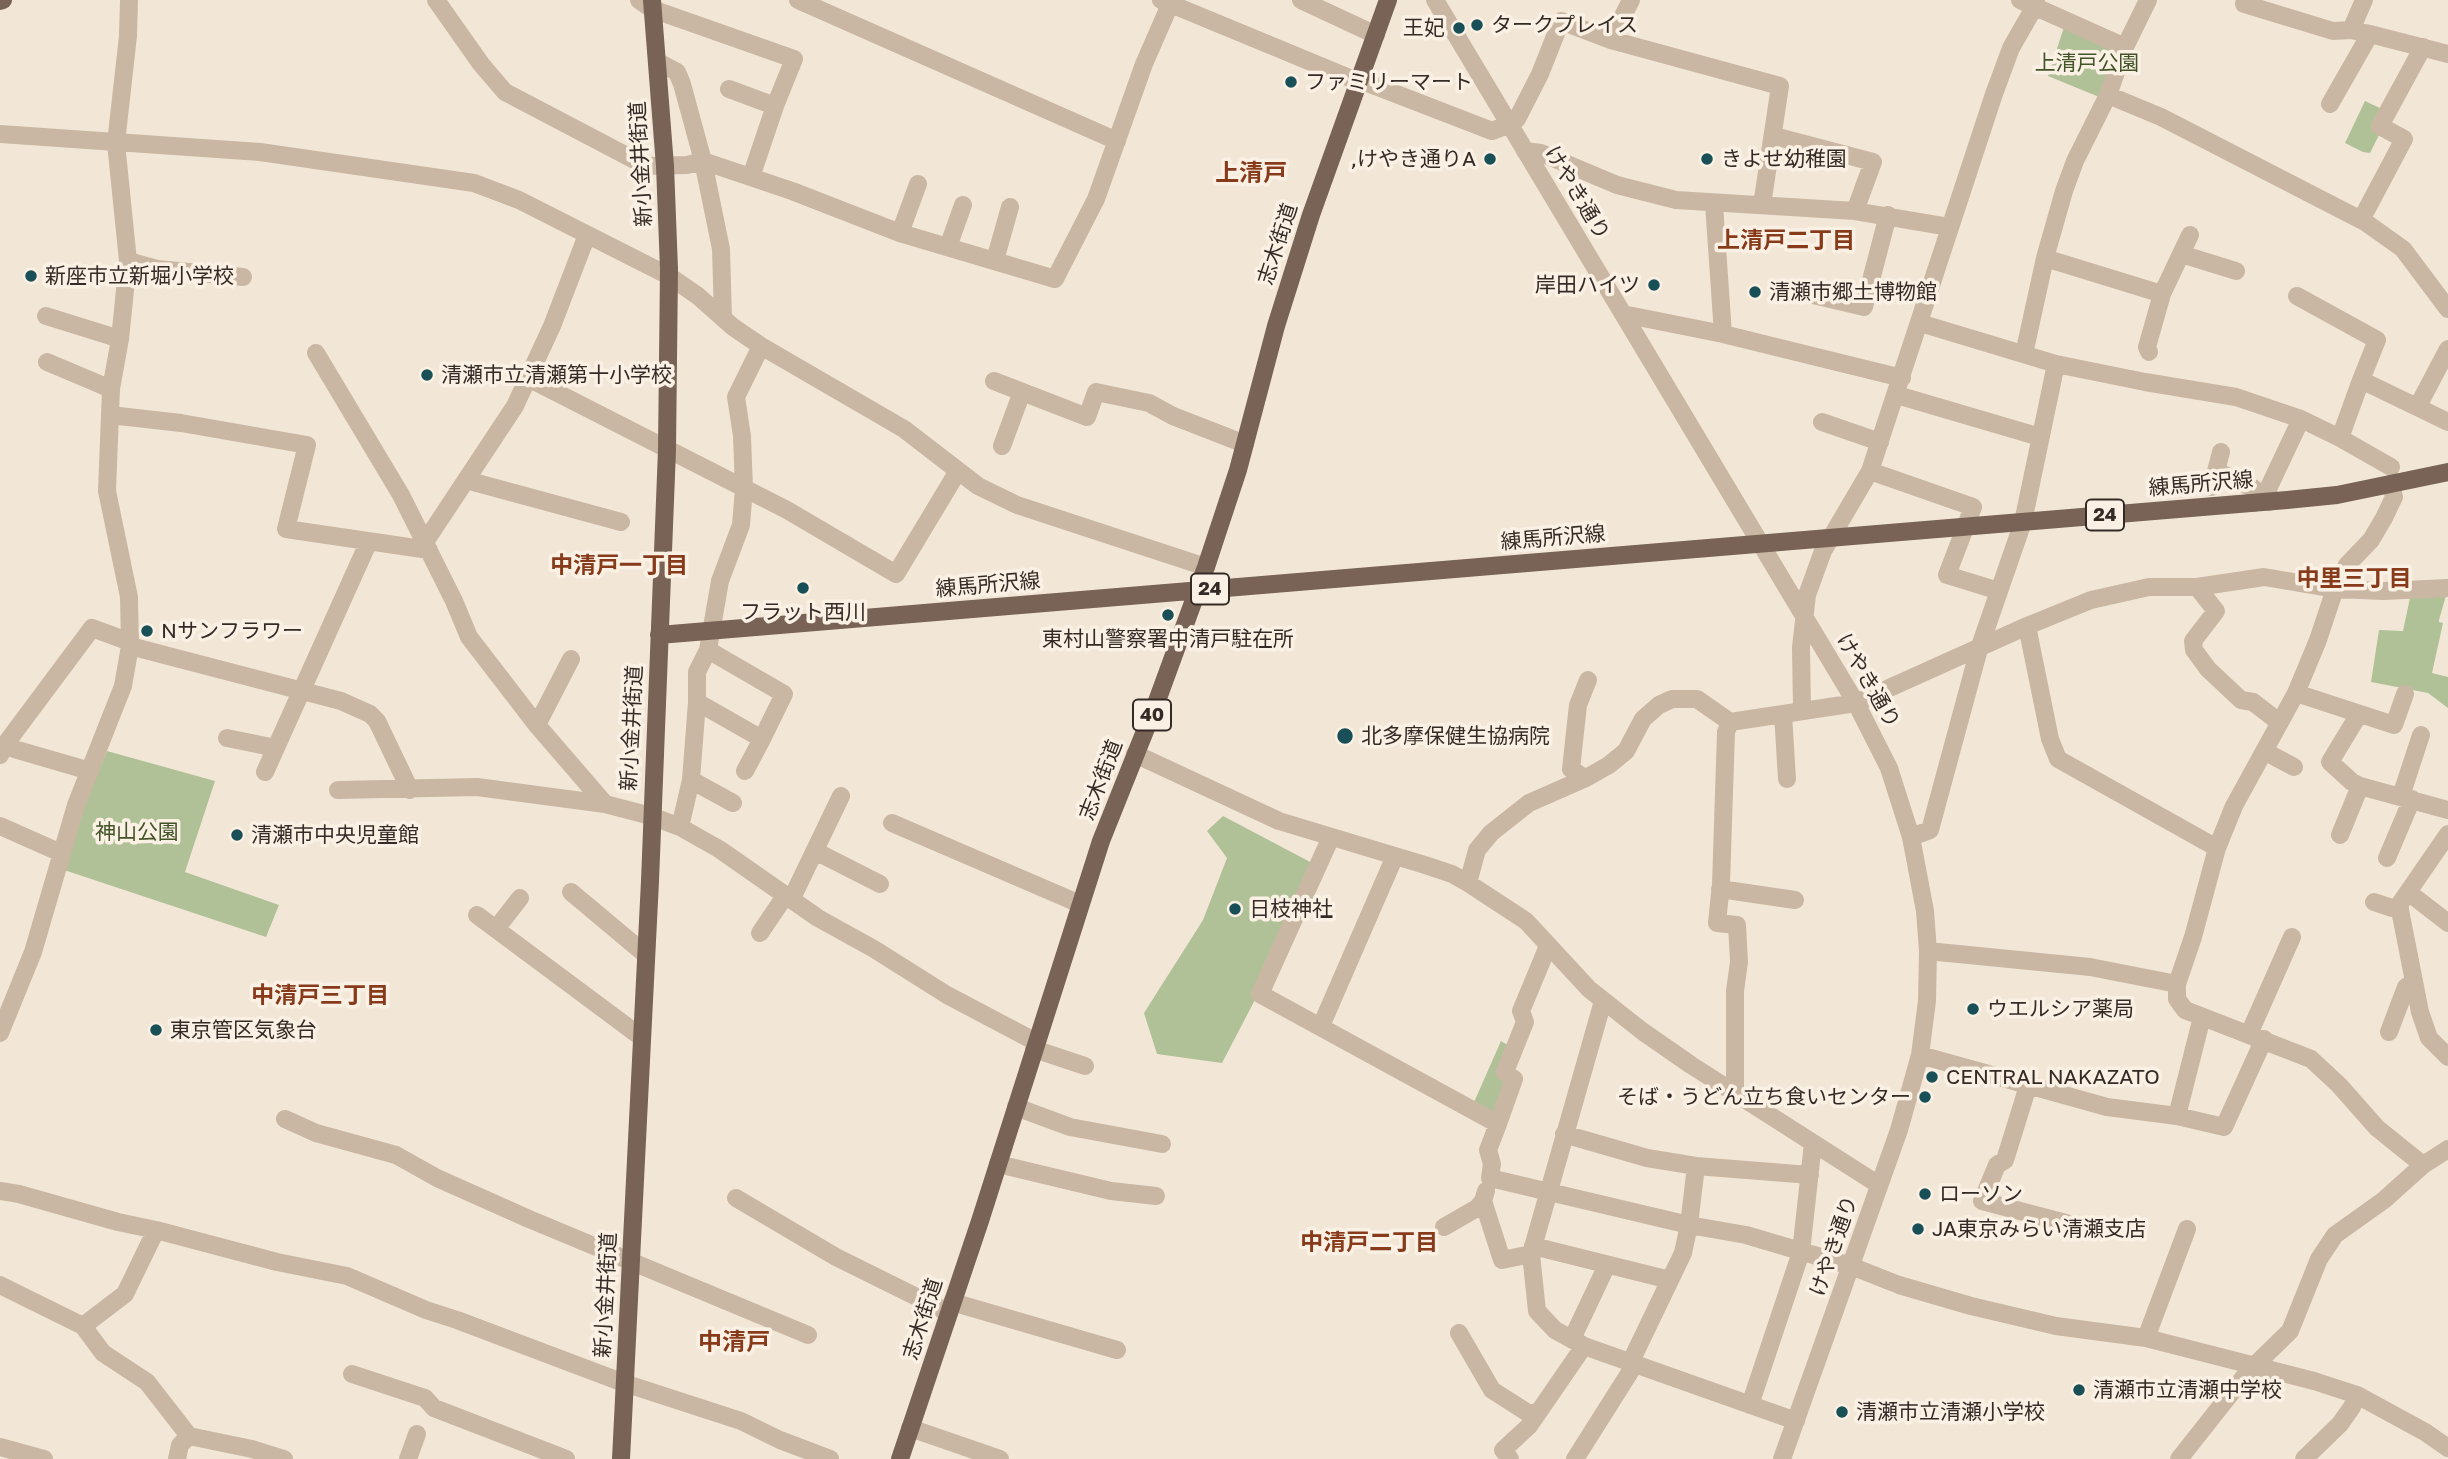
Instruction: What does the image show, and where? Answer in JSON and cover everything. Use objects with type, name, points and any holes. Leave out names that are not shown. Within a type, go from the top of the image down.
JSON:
[{"type":"main road","name":"志木街道","points":[[900,1459],[998,1164],[1080,904],[1206,567],[1245,444],[1276,326],[1300,249],[1388,0]]},
{"type":"main road","name":"新小金井街道","points":[[621,1459],[667,450],[669,276],[665,166],[658,62],[648,3]]},
{"type":"main road","name":"練馬所沢線","points":[[659,635],[2262,502],[2337,495],[2391,476],[2448,472]]},
{"type":"street","points":[[0,1033],[33,952],[61,853],[123,686],[130,644],[128,597],[107,491],[111,389],[120,339],[128,261],[116,143],[128,36],[129,0]]},
{"type":"street","points":[[436,0],[481,64],[505,92],[646,166],[687,165],[703,161],[900,233],[1055,279],[1096,200],[1167,1],[1352,79],[1492,131],[1510,124],[1523,110],[1561,20],[1611,40],[1780,86],[1762,205]]},
{"type":"street","points":[[797,0],[1117,141]]},
{"type":"street","points":[[1301,0],[1376,35]]},
{"type":"street","name":"けやき通り","points":[[1434,0],[1856,702],[1889,768],[1911,837],[1923,898],[1928,951],[1927,1000],[1920,1055],[1903,1118],[1782,1459]]},
{"type":"street","points":[[1611,40],[1631,0]]},
{"type":"street","points":[[2024,354],[2054,223],[2076,161],[2108,96],[2126,47],[2148,0]]},
{"type":"street","points":[[2351,30],[2364,0]]},
{"type":"street","points":[[2241,1],[2333,31],[2351,30],[2448,54]]},
{"type":"street","points":[[1802,711],[1801,647],[1807,595],[1823,551],[1870,471],[2011,48],[2030,2],[2126,47]]},
{"type":"street","points":[[648,3],[794,59],[751,177]]},
{"type":"street","points":[[2330,104],[2370,34]]},
{"type":"street","points":[[2361,220],[2404,139],[2380,126],[2423,47]]},
{"type":"street","points":[[658,62],[677,72],[703,161],[721,249],[723,318]]},
{"type":"street","points":[[729,89],[775,106]]},
{"type":"street","points":[[2108,96],[2161,117],[2361,220],[2403,249],[2448,309]]},
{"type":"street","points":[[0,134],[260,152],[474,183],[519,201],[669,276],[761,346],[904,429],[978,486],[1017,505],[1206,567]]},
{"type":"street","points":[[1774,136],[1873,162],[1855,211]]},
{"type":"street","points":[[1525,151],[1541,153],[1617,185],[1676,200],[1855,211],[1950,227]]},
{"type":"street","points":[[900,233],[918,184]]},
{"type":"street","points":[[1714,204],[1723,334]]},
{"type":"street","points":[[948,247],[963,205]]},
{"type":"street","points":[[995,260],[1010,207]]},
{"type":"street","points":[[1814,295],[1864,307],[1888,215]]},
{"type":"street","points":[[427,546],[466,480],[515,406],[552,326],[587,235]]},
{"type":"street","points":[[2149,352],[2147,347],[2162,294],[2190,235]]},
{"type":"street","points":[[2181,254],[2236,271]]},
{"type":"street","points":[[2045,258],[2162,294]]},
{"type":"street","points":[[128,261],[157,269],[243,277]]},
{"type":"street","points":[[2297,296],[2377,340],[2340,438]]},
{"type":"street","points":[[1623,314],[1723,334],[1899,387],[2040,437]]},
{"type":"street","points":[[46,316],[120,339]]},
{"type":"street","points":[[1920,323],[2056,364],[2236,397],[2301,419],[2340,438],[2391,476],[2394,496],[2384,518],[2371,540],[2347,565],[2334,589],[2318,640],[2296,693],[2234,806],[2217,848],[2177,984],[2177,999],[2185,1010],[2312,1059],[2377,1128],[2423,1165]]},
{"type":"street","points":[[680,827],[691,780],[697,672],[708,650],[720,581],[741,525],[744,488],[742,436],[736,397],[761,346]]},
{"type":"street","points":[[2418,406],[2448,349]]},
{"type":"street","points":[[316,353],[401,495],[469,636],[537,725],[605,804]]},
{"type":"street","points":[[47,362],[111,389]]},
{"type":"street","points":[[1911,837],[1930,830],[1979,649],[2023,522],[2056,364]]},
{"type":"street","points":[[528,378],[744,488],[896,574],[958,471]]},
{"type":"street","points":[[2361,380],[2448,422]]},
{"type":"street","points":[[993,381],[1087,417],[1096,392],[1149,403],[1173,416],[1245,444]]},
{"type":"street","points":[[1002,446],[1022,392]]},
{"type":"street","points":[[110,415],[181,423],[307,445],[286,529],[427,546]]},
{"type":"street","points":[[2262,502],[2301,419]]},
{"type":"street","points":[[1822,422],[1880,442]]},
{"type":"street","points":[[2221,452],[2213,479],[2253,488],[2262,502]]},
{"type":"street","points":[[1870,471],[1973,507],[1947,575],[1999,591]]},
{"type":"street","points":[[466,480],[621,522]]},
{"type":"street","points":[[265,772],[369,541]]},
{"type":"street","points":[[1468,883],[1477,850],[1491,833],[1529,803],[1608,765],[1626,751],[1643,719],[1659,705],[1672,699],[1697,699],[1730,722],[1856,702],[2091,600],[2149,587],[2197,587],[2264,577],[2334,589],[2384,591],[2448,588]]},
{"type":"street","points":[[2197,587],[2216,611],[2193,641],[2194,650],[2208,669],[2241,700],[2253,702],[2279,722]]},
{"type":"street","points":[[2027,626],[2050,739],[2057,759],[2217,848]]},
{"type":"street","points":[[90,771],[1,749],[92,628],[130,644],[341,701],[370,714],[377,721],[410,790]]},
{"type":"street","points":[[708,650],[784,694],[746,771]]},
{"type":"street","points":[[537,725],[571,659]]},
{"type":"street","points":[[1584,778],[1571,768],[1578,705],[1588,680]]},
{"type":"street","points":[[2296,693],[2394,725],[2405,694]]},
{"type":"street","points":[[697,702],[762,739]]},
{"type":"street","points":[[1783,714],[1787,779]]},
{"type":"street","points":[[2359,714],[2330,762],[2360,786],[2448,810]]},
{"type":"street","points":[[1730,722],[1726,732],[1717,923],[1737,925],[1739,962],[1734,991],[1735,1093]]},
{"type":"street","points":[[2387,858],[2421,735]]},
{"type":"street","points":[[227,738],[276,748]]},
{"type":"street","points":[[2264,751],[2294,767]]},
{"type":"street","points":[[1135,754],[1279,821],[1452,874],[1468,883],[1526,921],[1603,1001],[1691,1065],[1880,1185]]},
{"type":"street","points":[[691,780],[733,803]]},
{"type":"street","points":[[2340,835],[2360,786]]},
{"type":"street","points":[[338,790],[477,787],[605,804],[651,816],[680,827],[719,849],[788,898],[947,995],[1035,1045],[1085,1066]]},
{"type":"street","points":[[760,933],[788,898],[815,851],[841,796]]},
{"type":"street","points":[[892,822],[1080,904]]},
{"type":"street","points":[[0,826],[61,853]]},
{"type":"street","points":[[2374,902],[2392,908],[2404,900],[2448,834]]},
{"type":"street","points":[[1331,837],[1260,994],[1497,1124]]},
{"type":"street","points":[[815,851],[880,884]]},
{"type":"street","points":[[1321,1026],[1395,856]]},
{"type":"street","points":[[1720,889],[1795,900]]},
{"type":"street","points":[[571,892],[645,954]]},
{"type":"street","points":[[496,929],[520,898]]},
{"type":"street","points":[[2404,900],[2448,923]]},
{"type":"street","points":[[2404,900],[2413,982],[2420,1012],[2429,1038],[2448,1057]]},
{"type":"street","points":[[477,915],[641,1037]]},
{"type":"street","points":[[1920,1055],[2107,1107],[2178,1116],[2224,1127],[2292,937]]},
{"type":"street","points":[[1444,1227],[1477,1208],[1483,1201],[1492,1164],[1488,1150],[1514,1079],[1505,1072],[1525,1022],[1521,1012],[1548,946]]},
{"type":"street","points":[[1928,951],[2090,967],[2177,984]]},
{"type":"street","points":[[2389,1032],[2406,987],[2413,982]]},
{"type":"street","points":[[1603,1001],[1532,1250],[1537,1311],[1555,1330],[1578,1343],[1796,1421]]},
{"type":"street","points":[[2178,1116],[2202,1017]]},
{"type":"street","points":[[2028,1086],[2005,1160],[1997,1165],[1982,1201],[2066,1223]]},
{"type":"street","points":[[1016,1107],[1070,1127],[1162,1144]]},
{"type":"street","points":[[285,1119],[316,1133],[396,1155],[437,1178],[529,1219],[808,1335]]},
{"type":"street","points":[[1564,1134],[1647,1158],[1696,1166],[1810,1175]]},
{"type":"street","points":[[1750,1405],[1801,1252],[1812,1143]]},
{"type":"street","points":[[2179,1459],[2254,1364],[2273,1350],[2290,1331],[2319,1259],[2335,1235],[2384,1200],[2423,1165],[2448,1149]]},
{"type":"street","points":[[998,1164],[1061,1173],[1156,1196]]},
{"type":"street","points":[[1575,1459],[1630,1372],[1683,1253],[1696,1166]]},
{"type":"street","points":[[1490,1178],[1689,1225],[1746,1235],[1971,1306],[2056,1326],[2146,1338],[2254,1364],[2357,1395],[2425,1432],[2448,1448]]},
{"type":"street","points":[[0,1191],[277,1262],[347,1276],[426,1310],[624,1384],[741,1422],[830,1459]]},
{"type":"street","points":[[736,1198],[835,1257],[951,1308],[1117,1350]]},
{"type":"street","points":[[1483,1201],[1502,1261],[1532,1250],[1670,1280]]},
{"type":"street","points":[[2146,1338],[2187,1229]]},
{"type":"street","points":[[83,1326],[125,1294],[156,1230]]},
{"type":"street","points":[[1510,1459],[1503,1450],[1529,1426],[1578,1343],[1607,1265]]},
{"type":"street","points":[[0,1285],[83,1326],[103,1353],[147,1381],[188,1436],[252,1449],[284,1459]]},
{"type":"street","points":[[1459,1333],[1492,1390],[1528,1413],[1537,1413]]},
{"type":"street","points":[[352,1374],[389,1380],[425,1398],[434,1408],[566,1459]]},
{"type":"street","points":[[2311,1457],[2352,1407],[2357,1395]]},
{"type":"street","points":[[910,1428],[1000,1459]]},
{"type":"street","points":[[408,1459],[417,1434]]},
{"type":"street","points":[[177,1459],[180,1444],[188,1436]]},
{"type":"street","points":[[0,1447],[44,1459]]},
{"type":"green space","name":"上清戸公園","points":[[2065,24],[2122,49],[2104,99],[2048,76]]},
{"type":"green space","points":[[2365,101],[2384,110],[2381,131],[2370,153],[2345,143]]},
{"type":"green space","points":[[2447,592],[2439,620],[2443,623],[2432,673],[2448,677],[2448,708],[2428,693],[2371,682],[2379,630],[2403,631],[2411,593]]},
{"type":"green space","name":"神山公園","points":[[107,751],[215,781],[185,872],[279,905],[266,937],[64,870],[83,808]]},
{"type":"green space","points":[[1223,816],[1316,865],[1258,994],[1222,1063],[1157,1054],[1144,1013],[1203,920],[1227,858],[1207,831]]},
{"type":"green space","points":[[1501,1041],[1514,1049],[1514,1079],[1498,1124],[1471,1109]]},
{"type":"place","name":"タークプレイス","points":[[1477,25]]},
{"type":"place","name":"王妃","points":[[1459,28]]},
{"type":"place","name":"ファミリーマート","points":[[1291,82]]},
{"type":"place","name":",けやき通りA","points":[[1490,159]]},
{"type":"place","name":"きよせ幼稚園","points":[[1707,159]]},
{"type":"place","name":"新座市立新堀小学校","points":[[31,276]]},
{"type":"place","name":"岸田ハイツ","points":[[1654,285]]},
{"type":"place","name":"清瀬市郷土博物館","points":[[1755,292]]},
{"type":"place","name":"清瀬市立清瀬第十小学校","points":[[427,375]]},
{"type":"place","name":"フラット西川","points":[[803,588]]},
{"type":"place","name":"東村山警察署中清戸駐在所","points":[[1168,615]]},
{"type":"place","name":"Nサンフラワー","points":[[147,631]]},
{"type":"place","name":"北多摩保健生協病院","points":[[1345,736]]},
{"type":"place","name":"清瀬市中央児童館","points":[[237,835]]},
{"type":"place","name":"日枝神社","points":[[1235,909]]},
{"type":"place","name":"ウエルシア薬局","points":[[1973,1009]]},
{"type":"place","name":"東京管区気象台","points":[[156,1030]]},
{"type":"place","name":"CENTRAL NAKAZATO","points":[[1932,1077]]},
{"type":"place","name":"そば・うどん立ち食いセンター","points":[[1925,1097]]},
{"type":"place","name":"ローソン","points":[[1925,1194]]},
{"type":"place","name":"JA東京みらい清瀬支店","points":[[1918,1229]]},
{"type":"place","name":"清瀬市立清瀬中学校","points":[[2079,1390]]},
{"type":"place","name":"清瀬市立清瀬小学校","points":[[1842,1412]]},
{"type":"district","name":"上清戸","points":[[1251,173]]},
{"type":"district","name":"上清戸二丁目","points":[[1786,241]]},
{"type":"district","name":"中清戸一丁目","points":[[619,566]]},
{"type":"district","name":"中里三丁目","points":[[2354,579]]},
{"type":"district","name":"中清戸三丁目","points":[[320,996]]},
{"type":"district","name":"中清戸二丁目","points":[[1369,1243]]},
{"type":"district","name":"中清戸","points":[[734,1342]]}]
